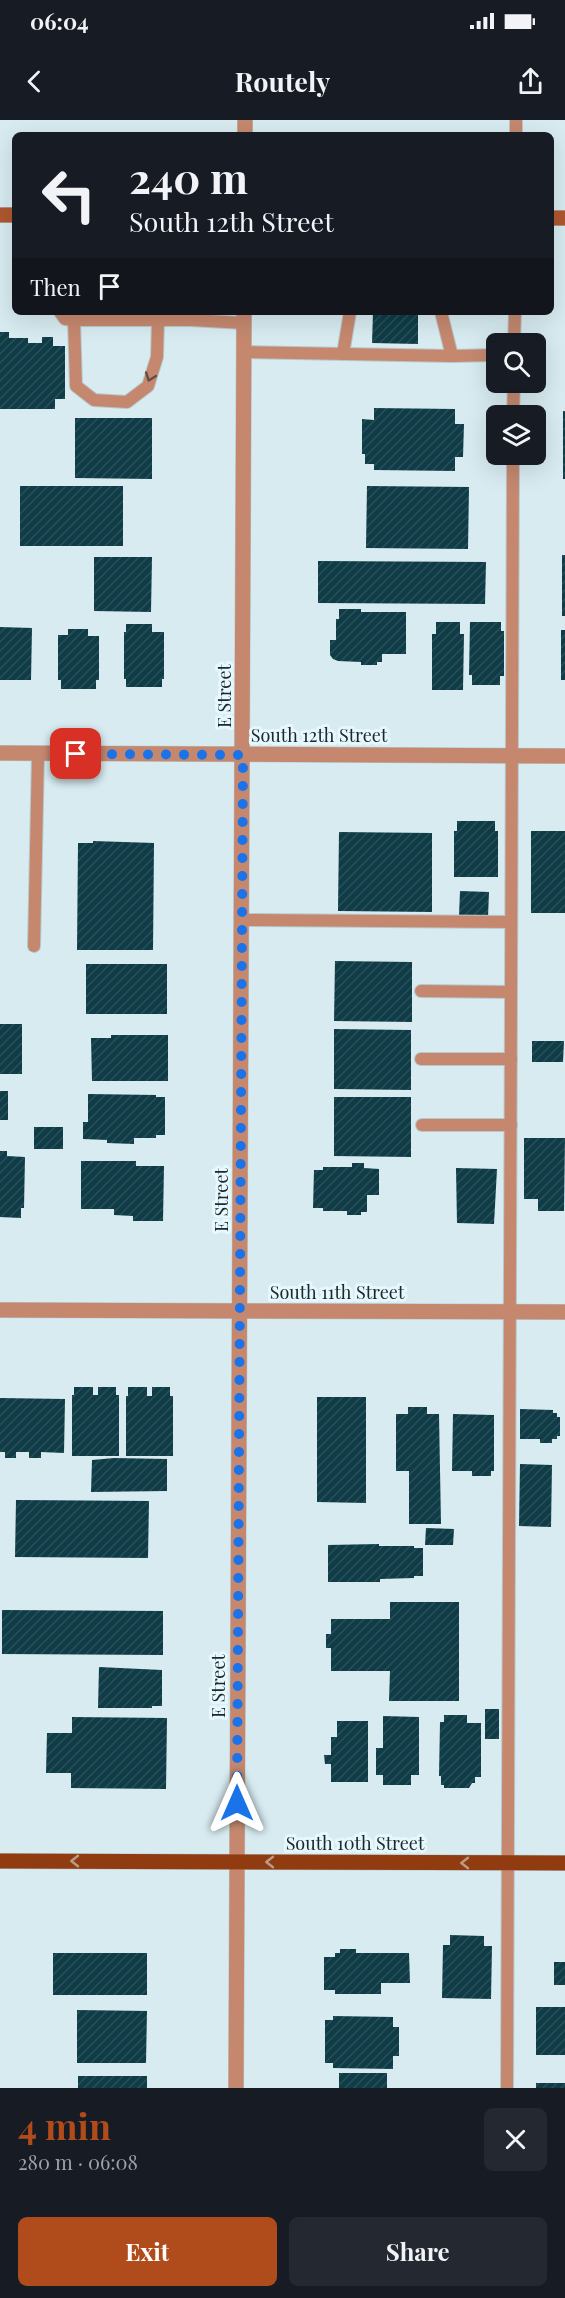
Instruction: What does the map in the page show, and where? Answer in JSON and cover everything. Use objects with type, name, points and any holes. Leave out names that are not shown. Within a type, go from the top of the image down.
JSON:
[{"type":"main road","name":"South 10th Street","points":[[0,1861],[565,1863]]},
{"type":"street","name":"E Street","points":[[236,2088],[244,318]]},
{"type":"street","name":"South 12th Street","points":[[0,753],[565,756]]},
{"type":"street","name":"South 11th Street","points":[[0,1310],[565,1312]]},
{"type":"lane","points":[[62,315],[65,319],[74,320],[244,318]]},
{"type":"lane","points":[[343,354],[350,315]]},
{"type":"lane","points":[[442,315],[452,356]]},
{"type":"lane","points":[[514,333],[515,315]]},
{"type":"lane","points":[[74,320],[76,386],[94,400],[127,402],[148,386],[157,357],[158,320]]},
{"type":"lane","points":[[244,351],[343,354],[393,349],[452,356],[486,355]]},
{"type":"lane","points":[[507,2088],[511,1312],[510,756],[513,465]]},
{"type":"lane","points":[[34,946],[38,754]]},
{"type":"lane","points":[[242,920],[511,922]]},
{"type":"lane","points":[[421,991],[511,992]]},
{"type":"lane","points":[[421,1059],[511,1059]]},
{"type":"lane","points":[[422,1125],[511,1125]]},
{"type":"building","points":[[373,315],[418,315],[418,344],[372,343]]},
{"type":"building","points":[[0,332],[9,332],[9,338],[28,338],[28,343],[42,343],[42,337],[53,337],[53,346],[65,346],[65,399],[55,399],[55,409],[0,409]]},
{"type":"building","points":[[374,408],[455,409],[455,424],[464,424],[463,457],[455,457],[455,471],[374,470],[374,464],[365,464],[365,454],[362,454],[362,419],[374,420]]},
{"type":"building","points":[[563,411],[565,411],[565,479],[563,479]]},
{"type":"building","points":[[75,418],[152,418],[152,479],[75,478]]},
{"type":"building","points":[[20,486],[123,486],[123,546],[20,546]]},
{"type":"building","points":[[367,486],[469,487],[468,549],[366,548]]},
{"type":"building","points":[[562,555],[565,555],[565,616],[562,616]]},
{"type":"building","points":[[94,557],[152,557],[151,612],[94,611]]},
{"type":"building","points":[[318,561],[486,562],[485,604],[318,603]]},
{"type":"building","points":[[339,609],[361,609],[361,612],[406,612],[406,654],[382,654],[382,662],[377,662],[377,665],[361,665],[361,662],[333,659],[330,655],[330,640],[336,640],[336,619],[339,619]]},
{"type":"building","points":[[436,622],[460,622],[460,634],[464,634],[463,690],[432,690],[432,634],[436,634]]},
{"type":"building","points":[[470,622],[501,622],[501,631],[504,631],[504,676],[500,676],[500,685],[472,685],[472,675],[469,675]]},
{"type":"building","points":[[126,624],[152,624],[152,632],[164,632],[162,687],[126,687],[124,632],[126,632]]},
{"type":"building","points":[[0,627],[32,628],[31,680],[0,680]]},
{"type":"building","points":[[68,629],[88,629],[88,636],[99,636],[99,680],[96,680],[96,689],[61,689],[61,680],[58,680],[58,635],[68,635]]},
{"type":"building","points":[[561,630],[565,630],[565,680],[561,680]]},
{"type":"building","points":[[457,821],[495,821],[495,831],[498,831],[498,877],[454,877],[454,831],[457,831]]},
{"type":"building","points":[[531,831],[565,831],[565,913],[531,913]]},
{"type":"building","points":[[339,832],[432,833],[432,912],[338,911]]},
{"type":"building","points":[[93,841],[154,843],[153,950],[77,950],[78,843],[93,843]]},
{"type":"building","points":[[460,891],[489,892],[488,917],[459,916]]},
{"type":"building","points":[[335,961],[412,962],[412,1022],[334,1021]]},
{"type":"building","points":[[86,964],[167,964],[167,1014],[86,1014]]},
{"type":"building","points":[[0,1024],[22,1024],[22,1074],[0,1074]]},
{"type":"building","points":[[334,1029],[411,1030],[411,1090],[334,1089]]},
{"type":"building","points":[[111,1035],[168,1035],[168,1081],[92,1081],[91,1038],[111,1038]]},
{"type":"building","points":[[532,1041],[564,1041],[563,1062],[532,1062]]},
{"type":"building","points":[[0,1091],[8,1091],[8,1120],[0,1120]]},
{"type":"building","points":[[88,1094],[165,1097],[165,1135],[156,1135],[156,1138],[134,1138],[134,1144],[83,1139],[83,1122],[88,1122]]},
{"type":"building","points":[[334,1097],[411,1097],[411,1157],[334,1156]]},
{"type":"building","points":[[34,1127],[63,1127],[63,1149],[34,1149]]},
{"type":"building","points":[[524,1138],[565,1138],[564,1211],[538,1211],[538,1199],[524,1199]]},
{"type":"building","points":[[0,1151],[7,1151],[7,1156],[25,1157],[24,1208],[21,1208],[21,1218],[0,1217]]},
{"type":"building","points":[[81,1161],[136,1161],[136,1166],[164,1166],[163,1221],[133,1221],[133,1216],[114,1215],[114,1209],[81,1209]]},
{"type":"building","points":[[352,1163],[364,1163],[364,1168],[379,1169],[379,1195],[367,1195],[367,1212],[361,1212],[361,1215],[347,1215],[347,1211],[323,1211],[323,1208],[313,1208],[314,1170],[323,1170],[323,1167],[352,1167]]},
{"type":"building","points":[[456,1168],[497,1169],[494,1224],[457,1223]]},
{"type":"building","points":[[74,1387],[93,1387],[93,1395],[98,1395],[98,1387],[116,1387],[116,1395],[119,1395],[119,1456],[72,1456]]},
{"type":"building","points":[[128,1387],[147,1387],[147,1396],[152,1396],[152,1387],[170,1387],[170,1396],[173,1396],[173,1456],[126,1456]]},
{"type":"building","points":[[317,1397],[366,1397],[366,1503],[317,1502]]},
{"type":"building","points":[[0,1398],[65,1399],[64,1453],[41,1452],[41,1458],[29,1458],[29,1452],[16,1452],[16,1458],[5,1458],[5,1452],[0,1452]]},
{"type":"building","points":[[408,1407],[427,1407],[427,1414],[439,1414],[441,1524],[409,1524],[409,1471],[396,1471],[396,1414],[408,1414]]},
{"type":"building","points":[[520,1409],[553,1410],[553,1413],[557,1413],[557,1417],[560,1417],[560,1436],[552,1439],[552,1443],[540,1443],[540,1439],[520,1439]]},
{"type":"building","points":[[453,1414],[494,1415],[494,1471],[491,1471],[491,1476],[472,1476],[472,1471],[452,1471]]},
{"type":"building","points":[[167,1459],[167,1491],[91,1492],[92,1460]]},
{"type":"building","points":[[520,1464],[552,1465],[551,1527],[519,1526]]},
{"type":"building","points":[[16,1500],[149,1501],[148,1558],[15,1557]]},
{"type":"building","points":[[426,1528],[454,1529],[453,1545],[425,1545]]},
{"type":"building","points":[[379,1544],[379,1546],[423,1548],[423,1576],[380,1579],[380,1582],[328,1582],[328,1545]]},
{"type":"building","points":[[390,1602],[459,1602],[459,1701],[389,1701],[390,1671],[331,1671],[331,1648],[326,1648],[326,1634],[331,1634],[331,1619],[390,1619]]},
{"type":"building","points":[[2,1610],[163,1611],[163,1655],[2,1654]]},
{"type":"building","points":[[99,1667],[162,1670],[162,1706],[98,1708]]},
{"type":"building","points":[[485,1709],[499,1709],[499,1739],[485,1739]]},
{"type":"building","points":[[444,1715],[467,1715],[467,1723],[481,1723],[481,1777],[475,1777],[475,1783],[472,1783],[469,1788],[444,1788],[444,1785],[441,1785],[441,1776],[439,1776],[440,1722],[444,1722]]},
{"type":"building","points":[[383,1716],[419,1717],[419,1775],[411,1775],[411,1785],[383,1785],[383,1775],[376,1775],[376,1748],[383,1748]]},
{"type":"building","points":[[72,1717],[167,1718],[166,1789],[71,1788],[71,1773],[46,1773],[47,1733],[72,1733]]},
{"type":"building","points":[[337,1721],[368,1721],[368,1782],[331,1782],[331,1764],[325,1764],[324,1755],[331,1755],[331,1737],[337,1737]]},
{"type":"building","points":[[450,1935],[484,1936],[484,1946],[492,1946],[491,1999],[442,1998],[443,1945],[450,1945]]},
{"type":"building","points":[[340,1949],[356,1949],[356,1953],[409,1953],[410,1983],[381,1983],[381,1994],[335,1994],[335,1990],[324,1990],[324,1957],[335,1957],[335,1953],[340,1953]]},
{"type":"building","points":[[53,1953],[147,1953],[147,1995],[53,1995]]},
{"type":"building","points":[[554,1962],[565,1962],[565,1985],[554,1985]]},
{"type":"building","points":[[536,2007],[565,2007],[565,2055],[536,2055]]},
{"type":"building","points":[[77,2010],[147,2011],[146,2063],[77,2063]]},
{"type":"building","points":[[333,2016],[393,2017],[393,2027],[399,2027],[399,2056],[393,2056],[393,2069],[333,2068],[333,2063],[325,2063],[325,2020],[333,2020]]},
{"type":"building","points":[[339,2073],[387,2073],[387,2088],[339,2088]]},
{"type":"building","points":[[78,2076],[147,2076],[147,2088],[78,2088]]},
{"type":"building","points":[[536,2083],[565,2083],[565,2088],[536,2088]]},
{"type":"route","points":[[76,754],[243,755],[237,1803]]}]
